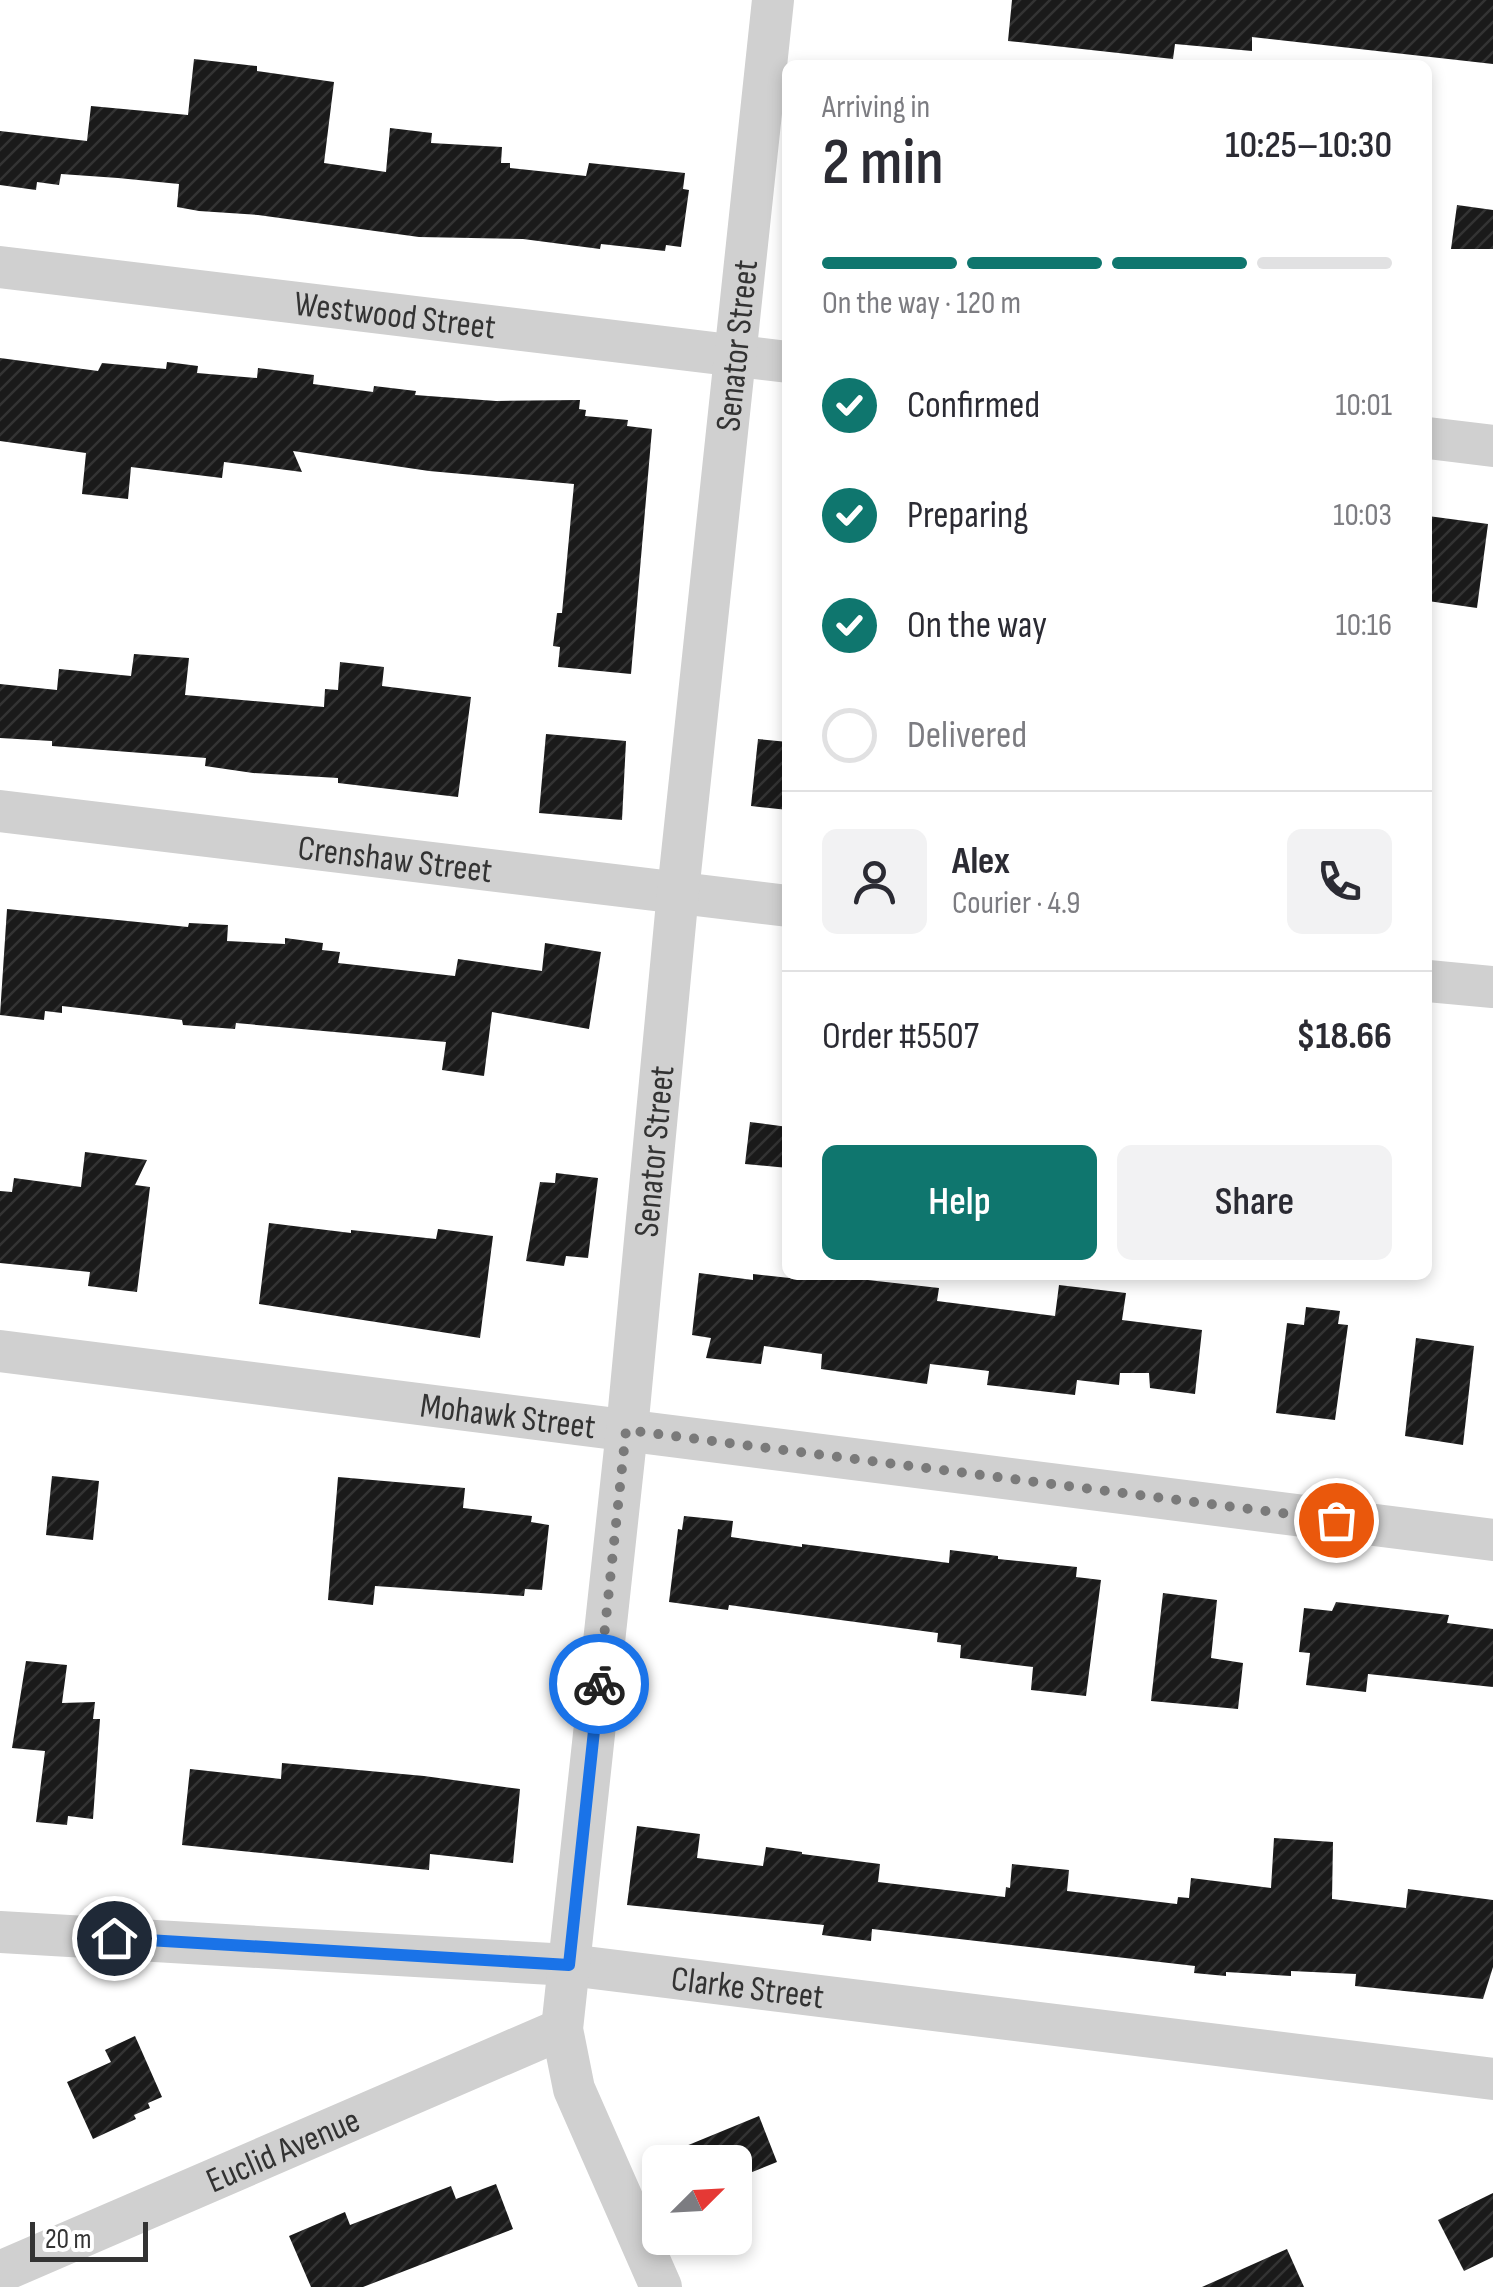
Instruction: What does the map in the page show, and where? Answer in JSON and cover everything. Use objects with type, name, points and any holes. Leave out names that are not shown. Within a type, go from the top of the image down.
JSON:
[{"type":"street","name":"Senator Street","points":[[661,2287],[574,2090],[562,2028],[773,0]]},
{"type":"street","name":"Westwood Street","points":[[0,268],[782,361]]},
{"type":"street","points":[[1432,438],[1493,446]]},
{"type":"street","name":"Crenshaw Street","points":[[0,811],[782,905]]},
{"type":"street","points":[[1432,981],[1493,988]]},
{"type":"street","name":"Mohawk Street","points":[[0,1351],[1493,1540]]},
{"type":"street","name":"Clarke Street","points":[[0,1932],[569,1965],[1493,2079]]},
{"type":"street","name":"Euclid Avenue","points":[[0,2272],[562,2028]]},
{"type":"building","points":[[1012,0],[1493,0],[1493,64],[1252,37],[1252,51],[1175,44],[1173,59],[1008,41]]},
{"type":"building","points":[[194,59],[257,66],[257,71],[334,82],[324,163],[386,172],[390,128],[432,133],[431,143],[502,147],[501,163],[510,163],[510,168],[586,176],[589,163],[685,173],[683,189],[689,190],[681,247],[666,245],[665,251],[601,244],[600,249],[523,239],[419,237],[199,211],[177,207],[179,184],[118,178],[61,174],[59,185],[37,182],[36,190],[0,185],[0,131],[87,141],[91,106],[188,115]]},
{"type":"building","points":[[1457,205],[1493,210],[1493,249],[1451,249]]},
{"type":"building","points":[[0,358],[98,371],[102,363],[166,369],[167,362],[198,366],[197,373],[257,378],[258,368],[314,375],[313,384],[373,392],[374,386],[416,391],[415,395],[496,401],[580,400],[579,409],[586,410],[585,416],[628,420],[627,426],[652,429],[631,674],[558,667],[560,647],[553,646],[557,613],[562,613],[574,484],[429,471],[293,451],[302,472],[224,462],[222,478],[131,467],[128,499],[82,494],[86,453],[0,441]]},
{"type":"building","points":[[1432,517],[1488,524],[1477,608],[1432,602]]},
{"type":"building","points":[[134,654],[189,658],[185,695],[324,707],[325,689],[338,690],[340,662],[384,667],[382,686],[471,697],[458,797],[338,783],[338,778],[205,766],[206,758],[0,738],[0,684],[57,690],[59,669],[131,676]]},
{"type":"building","points":[[546,734],[626,741],[622,820],[539,813]]},
{"type":"building","points":[[758,739],[782,741],[782,809],[751,806]]},
{"type":"building","points":[[7,909],[188,927],[189,923],[228,925],[227,941],[285,944],[285,938],[323,943],[322,950],[340,952],[338,963],[455,976],[458,959],[542,971],[545,943],[601,952],[589,1029],[492,1012],[484,1076],[442,1070],[446,1042],[236,1023],[235,1029],[183,1025],[182,1020],[62,1006],[62,1013],[45,1011],[44,1020],[0,1015]]},
{"type":"building","points":[[750,1122],[782,1126],[782,1167],[745,1164]]},
{"type":"building","points":[[85,1152],[147,1160],[135,1185],[150,1187],[137,1292],[88,1286],[90,1272],[0,1263],[0,1191],[12,1192],[14,1178],[81,1187]]},
{"type":"building","points":[[556,1173],[598,1178],[588,1258],[566,1256],[564,1266],[526,1261],[540,1182],[555,1183]]},
{"type":"building","points":[[269,1223],[436,1239],[438,1229],[493,1236],[480,1338],[259,1304]]},
{"type":"building","points":[[699,1273],[753,1280],[753,1274],[782,1280],[868,1280],[939,1288],[937,1301],[1055,1316],[1059,1285],[1126,1293],[1122,1320],[1202,1330],[1195,1394],[1150,1388],[1149,1373],[1120,1373],[1119,1385],[1077,1380],[1075,1395],[987,1385],[989,1371],[930,1364],[927,1384],[821,1369],[822,1354],[764,1346],[761,1364],[706,1358],[711,1338],[692,1335]]},
{"type":"building","points":[[1306,1307],[1340,1311],[1338,1324],[1348,1325],[1335,1420],[1276,1413],[1287,1323],[1304,1325]]},
{"type":"building","points":[[1416,1338],[1474,1346],[1463,1445],[1405,1436]]},
{"type":"building","points":[[52,1476],[99,1481],[93,1540],[46,1535]]},
{"type":"building","points":[[338,1477],[465,1488],[463,1508],[532,1516],[531,1522],[549,1525],[542,1590],[525,1589],[524,1596],[375,1586],[373,1605],[328,1600]]},
{"type":"building","points":[[684,1516],[733,1521],[731,1537],[802,1547],[949,1563],[950,1550],[1077,1567],[1076,1577],[1101,1580],[1086,1696],[1031,1690],[1033,1667],[960,1658],[961,1645],[937,1642],[938,1633],[729,1605],[728,1610],[669,1602],[678,1529],[682,1530]]},
{"type":"building","points":[[1163,1593],[1217,1600],[1211,1658],[1243,1663],[1238,1709],[1151,1701]]},
{"type":"building","points":[[1336,1602],[1449,1615],[1447,1623],[1493,1629],[1493,1687],[1368,1674],[1366,1692],[1306,1685],[1310,1653],[1299,1652],[1304,1608],[1332,1611]]},
{"type":"building","points":[[26,1661],[67,1665],[62,1703],[95,1702],[93,1719],[100,1719],[93,1819],[68,1816],[67,1825],[36,1822],[45,1751],[12,1748]]},
{"type":"building","points":[[282,1763],[520,1789],[513,1863],[430,1854],[429,1870],[182,1845],[190,1769],[281,1779]]},
{"type":"building","points":[[637,1826],[700,1834],[697,1858],[763,1866],[766,1847],[880,1864],[878,1882],[1005,1897],[1006,1887],[1010,1888],[1012,1864],[1069,1870],[1067,1891],[1177,1904],[1178,1897],[1189,1898],[1191,1878],[1271,1888],[1274,1838],[1333,1842],[1332,1899],[1406,1908],[1408,1889],[1493,1900],[1493,1967],[1483,1999],[1355,1986],[1356,1974],[1194,1973],[1195,1966],[872,1929],[871,1941],[822,1935],[824,1925],[627,1905]]},
{"type":"building","points":[[135,2036],[162,2097],[148,2103],[150,2108],[134,2115],[136,2119],[93,2139],[67,2082],[111,2062],[105,2050]]},
{"type":"building","points":[[759,2116],[777,2162],[752,2172],[752,2145],[688,2145]]},
{"type":"building","points":[[496,2184],[513,2229],[363,2287],[311,2287],[289,2236],[345,2212],[350,2225],[451,2186],[456,2199]]},
{"type":"building","points":[[1493,2193],[1493,2257],[1464,2271],[1438,2220]]},
{"type":"building","points":[[1287,2249],[1304,2287],[1202,2287]]},
{"type":"way so far","points":[[599,1684],[626,1430],[1336,1520]]},
{"type":"route","points":[[114,1938],[569,1965],[599,1684]]}]
